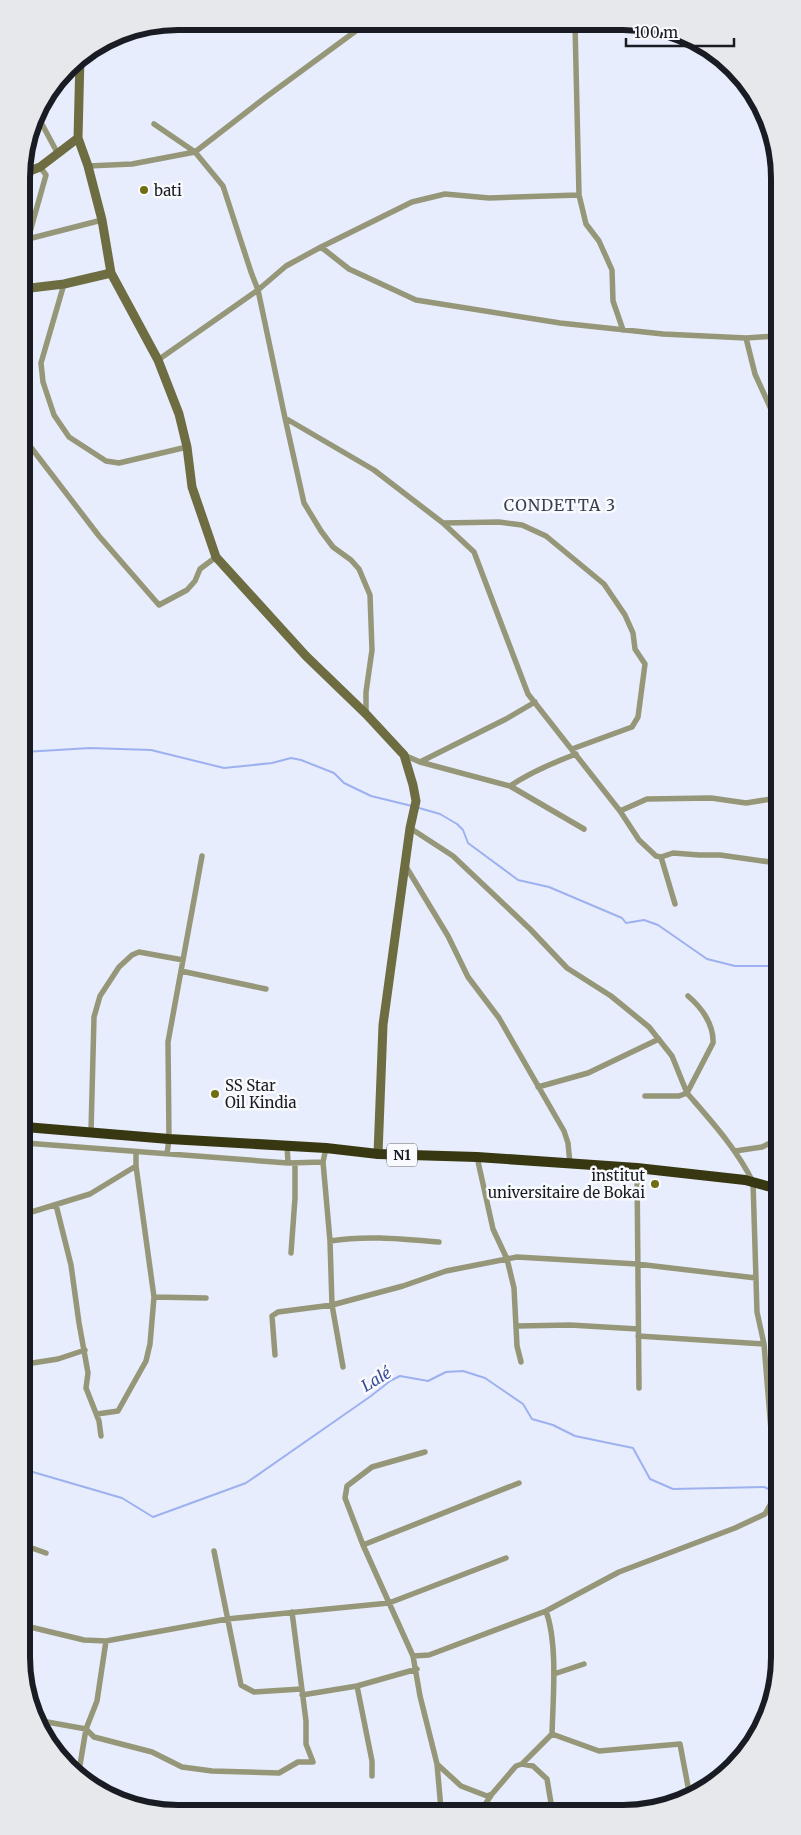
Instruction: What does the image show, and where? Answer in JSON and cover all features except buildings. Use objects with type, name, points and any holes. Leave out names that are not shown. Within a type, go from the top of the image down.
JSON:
[{"type":"highway","name":"N1","points":[[30,1126],[169,1139],[326,1148],[378,1154],[477,1157],[637,1168],[752,1182],[771,1187]]},
{"type":"street","points":[[88,166],[132,164],[195,152],[352,30]]},
{"type":"street","points":[[575,30],[579,195],[586,224],[600,241],[612,270],[613,301],[623,330]]},
{"type":"street","points":[[80,67],[78,138],[88,166],[102,220],[111,273],[158,360],[180,414],[187,447],[192,487],[216,557],[306,656],[404,754],[420,762],[510,786],[584,829]]},
{"type":"street","points":[[41,122],[58,154]]},
{"type":"street","points":[[154,124],[195,152],[223,186],[258,290],[304,503],[333,547],[351,560],[359,569],[370,595],[372,650],[366,692],[366,714]]},
{"type":"street","points":[[30,171],[40,167],[78,138]]},
{"type":"street","points":[[30,225],[46,175],[40,167]]},
{"type":"street","points":[[158,360],[258,290],[286,266],[412,202],[445,194],[489,198],[579,195]]},
{"type":"street","points":[[30,239],[102,220]]},
{"type":"street","points":[[321,247],[349,270],[416,300],[560,323],[623,330],[746,338],[771,336]]},
{"type":"street","points":[[30,288],[64,284],[111,273]]},
{"type":"street","points":[[64,284],[41,363],[43,382],[54,415],[69,437],[106,461],[118,463],[187,447]]},
{"type":"street","points":[[746,338],[755,374],[771,409]]},
{"type":"street","points":[[285,418],[374,470],[443,523],[474,552],[528,694],[620,811],[639,840],[656,856],[661,857],[673,853],[720,855],[771,861]]},
{"type":"street","points":[[30,447],[100,536],[159,605],[187,590],[195,581],[200,569],[216,557]]},
{"type":"street","points":[[443,523],[499,522],[522,525],[546,536],[604,584],[625,615],[633,634],[635,649],[645,664],[638,717],[632,727],[574,751],[526,775],[510,786]]},
{"type":"street","points":[[420,762],[506,719],[535,702]]},
{"type":"street","points":[[378,1154],[383,1025],[410,828],[416,801],[404,754]]},
{"type":"street","points":[[620,811],[647,799],[712,798],[746,803],[771,799]]},
{"type":"street","points":[[410,828],[453,856],[542,940],[567,968],[611,996],[649,1027],[672,1056],[687,1093],[736,1151],[752,1182],[757,1312],[764,1344],[771,1430]]},
{"type":"street","points":[[167,1154],[169,1139],[168,1042],[202,856]]},
{"type":"street","points":[[661,857],[675,904]]},
{"type":"street","points":[[405,865],[448,936],[468,978],[499,1018],[564,1131],[568,1143],[570,1164]]},
{"type":"street","points":[[91,1132],[94,1017],[100,996],[119,967],[132,954],[140,952],[183,960]]},
{"type":"street","points":[[181,971],[266,988]]},
{"type":"street","points":[[645,1096],[679,1096],[687,1093],[713,1043],[714,1034],[699,1005],[688,996]]},
{"type":"street","points":[[538,1087],[588,1072],[659,1039]]},
{"type":"street","points":[[736,1151],[762,1147],[771,1142]]},
{"type":"street","points":[[30,1143],[291,1163],[323,1162]]},
{"type":"street","points":[[287,1146],[296,1198],[291,1253]]},
{"type":"street","points":[[326,1148],[323,1162],[330,1241],[332,1304],[343,1367]]},
{"type":"street","points":[[97,1414],[118,1411],[146,1361],[150,1344],[154,1297],[136,1166],[136,1152]]},
{"type":"street","points":[[477,1157],[493,1229],[507,1259],[514,1288],[517,1346],[521,1362]]},
{"type":"street","points":[[30,1213],[90,1194],[136,1166]]},
{"type":"street","points":[[637,1168],[638,1388]]},
{"type":"street","points":[[56,1205],[71,1265],[85,1350],[88,1373],[86,1388],[97,1414],[101,1436]]},
{"type":"street","points":[[330,1241],[352,1238],[383,1238],[439,1242]]},
{"type":"street","points":[[274,1355],[272,1316],[278,1312],[332,1304],[403,1286],[446,1271],[517,1257],[637,1264],[756,1278]]},
{"type":"street","points":[[154,1297],[206,1298]]},
{"type":"street","points":[[517,1326],[570,1325],[638,1328]]},
{"type":"street","points":[[638,1336],[764,1344]]},
{"type":"street","points":[[30,1363],[58,1359],[85,1350]]},
{"type":"street","points":[[425,1452],[372,1467],[347,1486],[345,1498],[363,1544],[413,1656],[436,1764],[441,1805]]},
{"type":"street","points":[[363,1544],[518,1482]]},
{"type":"street","points":[[413,1656],[429,1655],[546,1611],[619,1572],[735,1528],[765,1514],[771,1504]]},
{"type":"street","points":[[30,1547],[46,1552]]},
{"type":"street","points":[[214,1551],[241,1685],[254,1692],[302,1692],[357,1686],[417,1669]]},
{"type":"street","points":[[30,1627],[84,1640],[106,1641],[227,1619],[389,1603],[506,1558]]},
{"type":"street","points":[[485,1805],[516,1766],[522,1764],[552,1734],[554,1674],[550,1622],[546,1611]]},
{"type":"street","points":[[45,1722],[86,1730],[94,1737],[152,1752],[182,1767],[212,1771],[278,1773],[298,1762],[314,1762],[306,1744],[306,1721],[292,1612]]},
{"type":"street","points":[[79,1767],[86,1730],[97,1701],[106,1641]]},
{"type":"street","points":[[554,1674],[584,1664]]},
{"type":"street","points":[[357,1686],[372,1761],[372,1776]]},
{"type":"street","points":[[552,1734],[598,1751],[680,1744],[689,1789]]},
{"type":"street","points":[[436,1764],[461,1786],[487,1796],[492,1794]]},
{"type":"street","points":[[522,1764],[533,1766],[547,1779],[551,1805]]},
{"type":"waterway","points":[[30,752],[90,748],[151,750],[224,768],[272,763],[291,758],[334,773],[344,783],[371,796],[412,806]]},
{"type":"waterway","points":[[419,808],[440,814],[457,824],[463,830],[468,843],[518,880],[549,887],[622,918],[626,923],[644,920],[658,925],[707,959],[735,966],[771,966]]},
{"type":"waterway","name":"Lalé","points":[[30,1471],[122,1498],[153,1517],[246,1483],[390,1381],[400,1376],[428,1381],[446,1372],[463,1371],[485,1378],[523,1404],[532,1419],[553,1425],[575,1436],[633,1448],[650,1479],[673,1489],[764,1487],[771,1490]]},
{"type":"place","name":"bati","points":[[144,190]]},
{"type":"place","name":"SS Star Oil Kindia","points":[[215,1094]]},
{"type":"place","name":"institut universitaire de Bokai","points":[[655,1184]]},
{"type":"district","name":"СONDETTA 3","points":[[560,505]]}]
